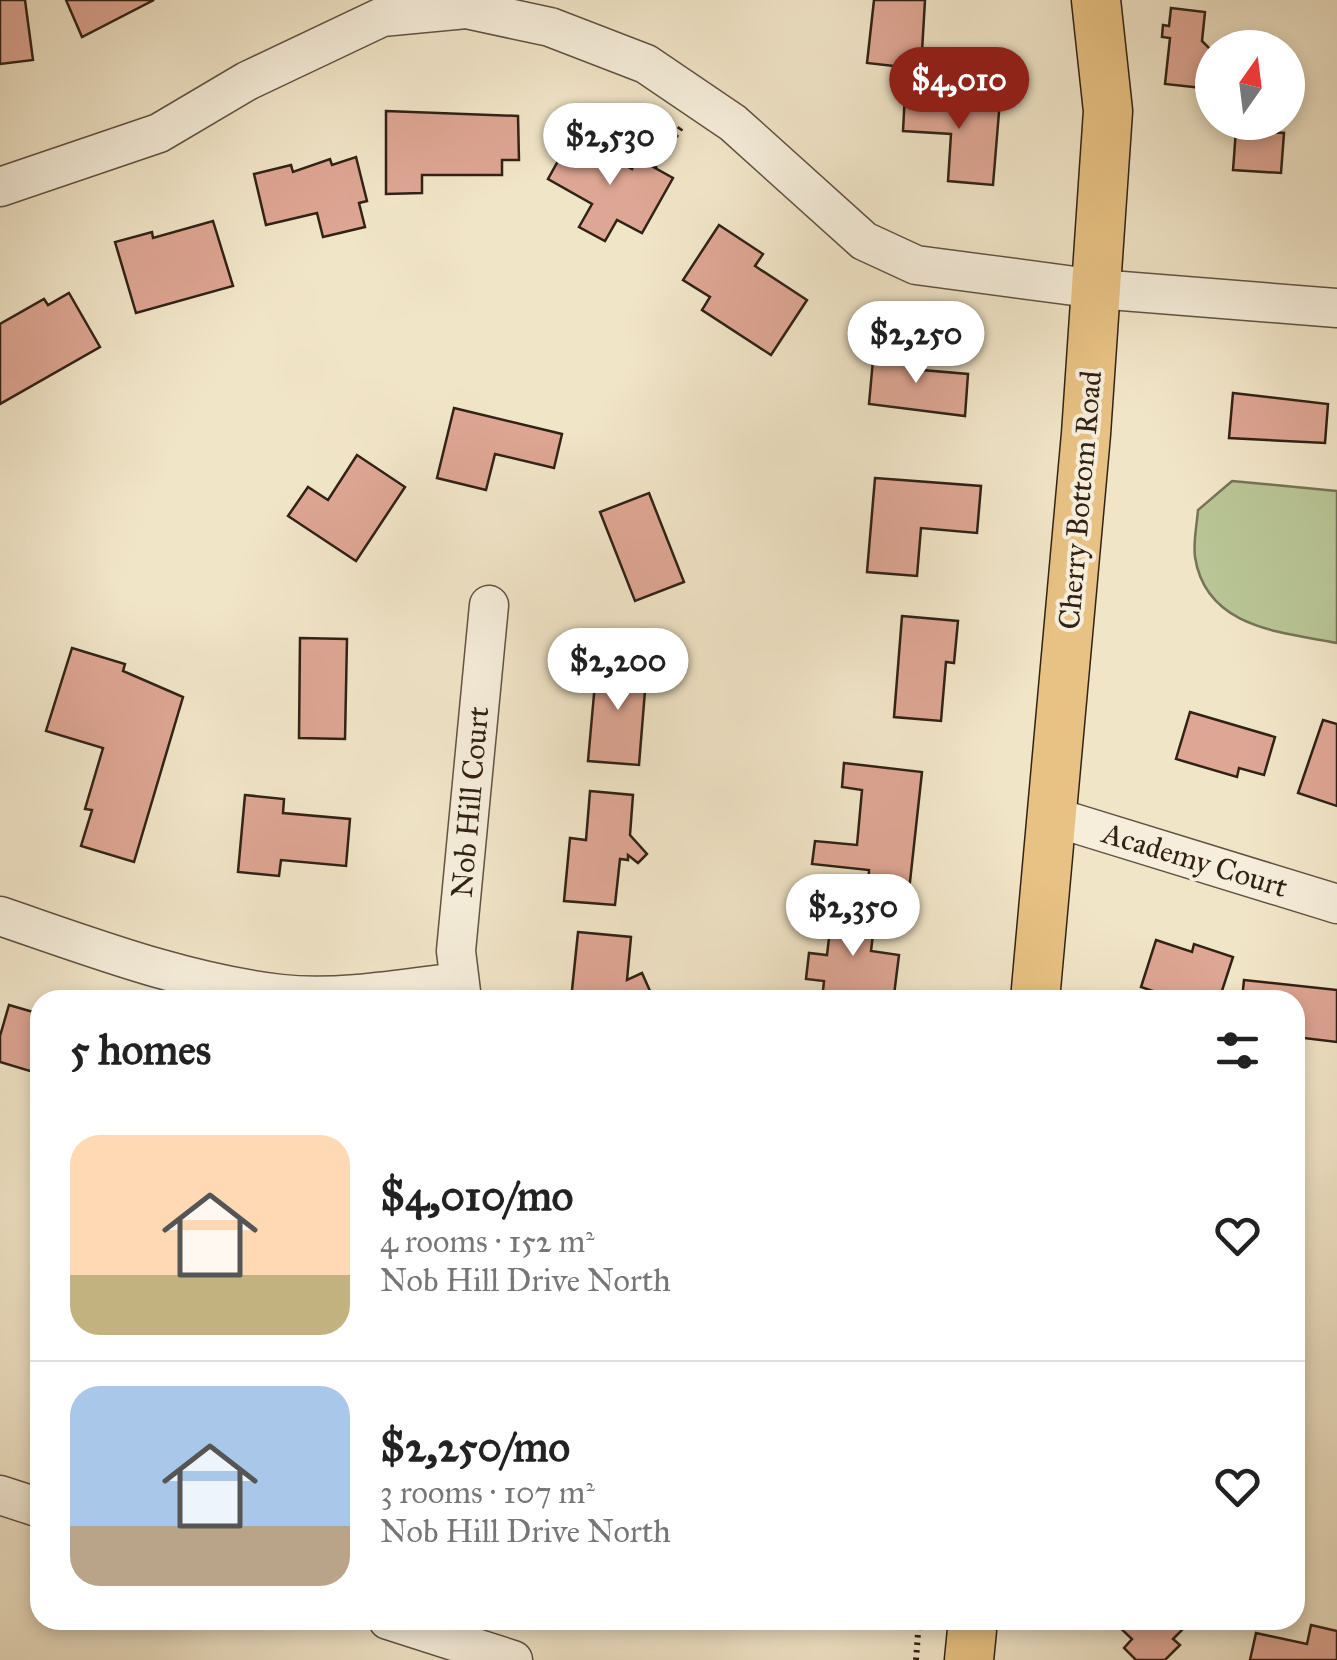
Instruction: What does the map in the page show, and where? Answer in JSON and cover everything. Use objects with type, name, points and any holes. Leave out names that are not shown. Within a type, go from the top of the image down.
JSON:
[{"type":"main road","name":"Cherry Bottom Road","points":[[1035,990],[1054,818],[1108,111],[1096,0]]},
{"type":"main road","points":[[969,1660],[972,1630]]},
{"type":"street","points":[[0,187],[159,133],[247,80],[382,17],[466,10],[550,27],[646,64],[733,123],[864,241],[916,265],[1097,289],[1337,308]]},
{"type":"street","name":"Nob Hill Court","points":[[460,990],[466,827],[490,604]]},
{"type":"street","name":"Academy Court","points":[[1054,818],[1337,904]]},
{"type":"street","points":[[0,916],[186,977],[261,990]]},
{"type":"street","points":[[0,1495],[30,1505]]},
{"type":"street","points":[[419,1630],[513,1660]]},
{"type":"path","points":[[654,167],[700,100]]},
{"type":"path","points":[[916,1660],[918,1630]]},
{"type":"green space","points":[[1232,481],[1337,491],[1337,643],[1249,622],[1230,613],[1202,581],[1195,557],[1198,510]]},
{"type":"building","points":[[0,0],[25,0],[33,60],[0,64]]},
{"type":"building","points":[[66,0],[154,0],[82,37]]},
{"type":"building","points":[[874,0],[925,0],[921,69],[867,63]]},
{"type":"building","points":[[1171,8],[1205,12],[1203,30],[1195,30],[1195,87],[1165,84],[1170,38],[1162,37],[1163,25],[1169,26]]},
{"type":"building","points":[[905,93],[1000,100],[993,185],[948,181],[951,134],[903,131]]},
{"type":"building","points":[[386,111],[518,116],[519,160],[502,160],[502,175],[422,175],[422,193],[386,194]]},
{"type":"building","points":[[572,136],[632,169],[637,158],[673,178],[642,233],[617,220],[605,241],[579,227],[592,204],[548,179]]},
{"type":"building","points":[[1235,140],[1283,140],[1281,173],[1233,170]]},
{"type":"building","points":[[356,157],[367,201],[359,203],[365,227],[323,237],[317,213],[266,225],[254,174],[291,165],[293,172],[330,159],[332,165]]},
{"type":"building","points":[[213,221],[233,286],[136,313],[115,242],[152,232],[153,238]]},
{"type":"building","points":[[719,225],[763,254],[755,266],[807,300],[771,355],[702,310],[710,297],[683,280]]},
{"type":"building","points":[[69,293],[100,347],[0,404],[0,324],[44,299],[48,305]]},
{"type":"building","points":[[874,349],[913,353],[911,369],[968,374],[965,416],[869,404]]},
{"type":"building","points":[[1233,393],[1328,404],[1325,443],[1229,438]]},
{"type":"building","points":[[454,408],[562,434],[554,468],[495,454],[486,490],[437,478]]},
{"type":"building","points":[[357,455],[405,487],[356,561],[288,516],[308,487],[328,500]]},
{"type":"building","points":[[875,478],[981,486],[977,533],[921,528],[917,576],[867,572]]},
{"type":"building","points":[[649,493],[684,582],[635,601],[600,512]]},
{"type":"building","points":[[902,616],[958,621],[954,663],[946,662],[941,721],[894,717]]},
{"type":"building","points":[[300,638],[347,639],[345,739],[299,738]]},
{"type":"building","points":[[72,648],[125,664],[123,671],[183,697],[134,862],[81,846],[92,810],[85,809],[103,748],[46,731]]},
{"type":"building","points":[[597,661],[647,666],[639,765],[588,761]]},
{"type":"building","points":[[1190,712],[1275,737],[1264,775],[1239,768],[1237,777],[1176,759]]},
{"type":"building","points":[[1323,720],[1337,724],[1337,806],[1298,793]]},
{"type":"building","points":[[844,763],[922,772],[909,891],[868,887],[869,870],[812,864],[815,841],[857,845],[862,790],[842,787]]},
{"type":"building","points":[[590,791],[633,795],[630,835],[647,854],[638,863],[628,855],[628,860],[620,859],[615,905],[564,901],[570,838],[586,840]]},
{"type":"building","points":[[245,795],[284,799],[283,813],[350,819],[346,866],[281,860],[279,876],[238,872]]},
{"type":"building","points":[[833,904],[876,909],[871,951],[899,955],[895,990],[823,990],[824,981],[806,979],[809,953],[827,955]]},
{"type":"building","points":[[578,932],[631,937],[627,980],[642,973],[650,990],[572,990]]},
{"type":"building","points":[[1156,940],[1192,952],[1194,944],[1233,957],[1222,990],[1141,987]]},
{"type":"building","points":[[1244,980],[1337,990],[1337,1042],[1305,1038],[1305,990],[1243,990]]},
{"type":"building","points":[[9,1005],[30,1011],[30,1071],[0,1062],[0,1036]]},
{"type":"building","points":[[1311,1625],[1337,1631],[1337,1660],[1250,1660],[1256,1633],[1307,1644]]},
{"type":"building","points":[[1123,1630],[1182,1630],[1173,1639],[1180,1645],[1165,1660],[1136,1660],[1124,1648],[1132,1639]]}]
